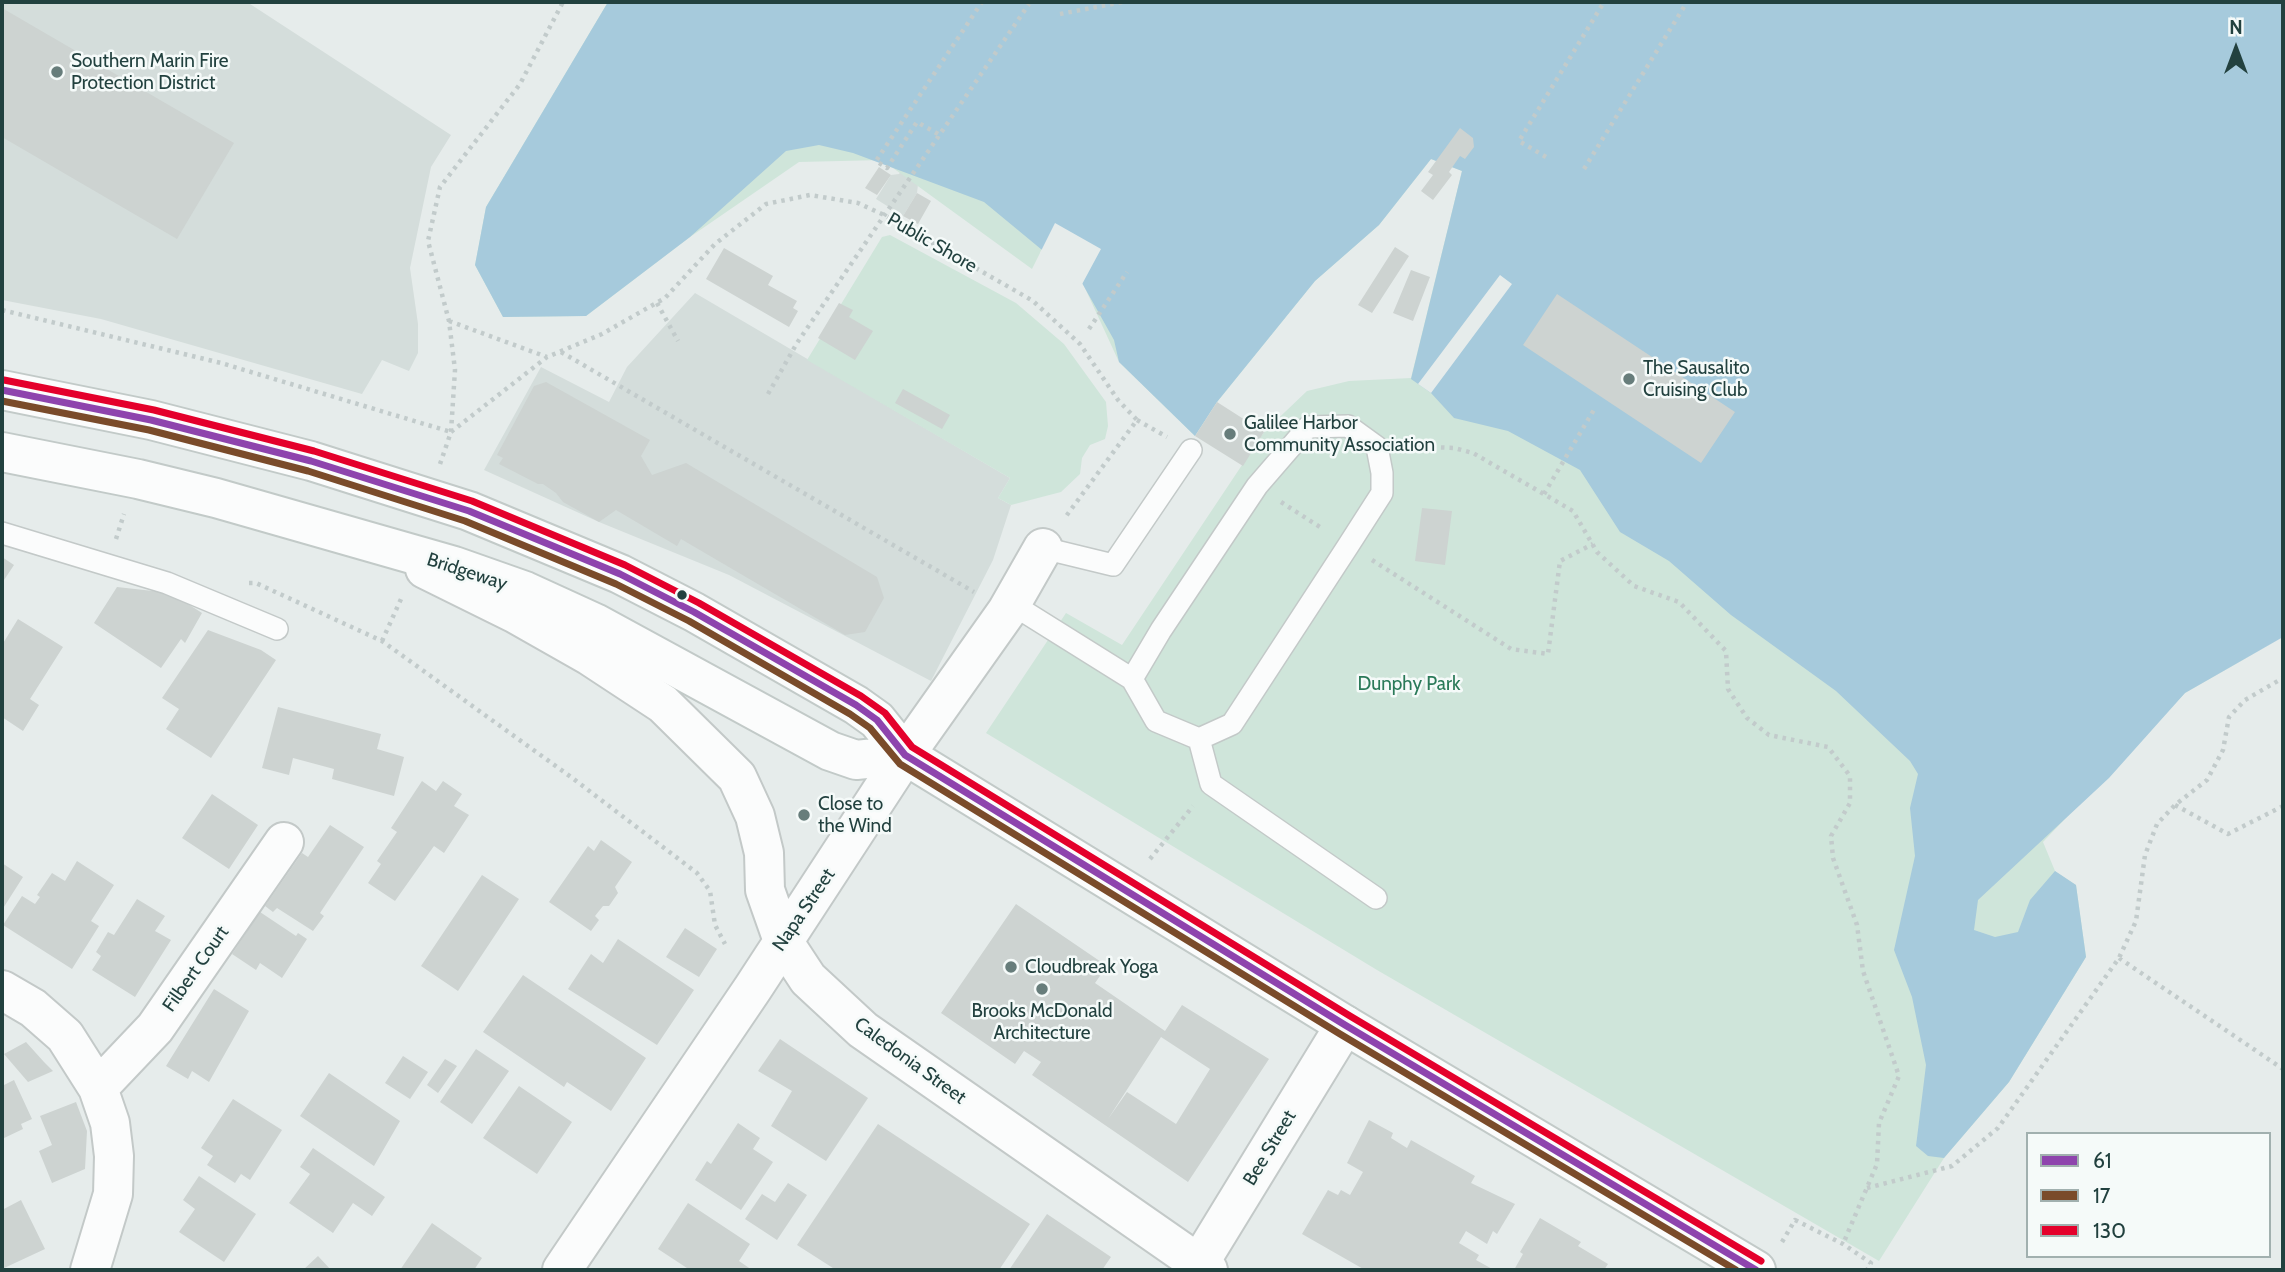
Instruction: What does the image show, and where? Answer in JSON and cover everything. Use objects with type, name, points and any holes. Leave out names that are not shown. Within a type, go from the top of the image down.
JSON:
[{"type":"main road","points":[[2,390],[232,439],[390,485],[545,541],[686,608],[856,705],[877,720],[905,755],[1345,1025],[1767,1260]]},
{"type":"main road","name":"Bridgeway","points":[[2,452],[194,492],[466,570],[524,591],[595,623],[830,751],[856,760],[905,755]]},
{"type":"main road","name":"Caledonia Street","points":[[373,544],[516,614],[590,656],[663,704],[737,777],[755,816],[764,853],[765,890],[783,941],[808,979],[863,1030],[1201,1268]]},
{"type":"main road","name":"Napa Street","points":[[562,1270],[905,755],[1009,608],[1043,548]]},
{"type":"main road","name":"Filbert Court","points":[[98,1088],[155,1028],[284,842]]},
{"type":"main road","points":[[2,990],[33,1008],[65,1036],[98,1088],[110,1123],[114,1156],[113,1194],[90,1270]]},
{"type":"main road","name":"Bee Street","points":[[1201,1268],[1345,1025]]},
{"type":"lane","points":[[1009,608],[1132,678],[1156,721],[1199,739],[1232,724],[1382,492],[1377,447],[1348,426],[1308,427],[1257,486],[1132,678]]},
{"type":"lane","points":[[1043,548],[1114,565],[1191,450]]},
{"type":"lane","points":[[2,533],[167,583],[277,629]]},
{"type":"lane","points":[[1199,739],[1211,783],[1376,898]]},
{"type":"path","points":[[439,467],[451,432],[455,370],[449,321],[428,241],[440,187],[520,84],[563,2]]},
{"type":"path","points":[[938,134],[917,122],[887,168],[876,161],[982,2]]},
{"type":"path","points":[[1060,13],[1124,2]]},
{"type":"path","points":[[1546,157],[1519,141],[1604,2]]},
{"type":"path","points":[[1584,169],[1687,2]]},
{"type":"path","points":[[768,394],[797,343],[1029,4]]},
{"type":"path","name":"Public Shore","points":[[451,432],[547,357],[602,334],[657,303],[715,244],[766,204],[810,195],[858,203],[884,215],[1033,301],[1080,344],[1118,400],[1137,420],[1043,548]]},
{"type":"path","points":[[1089,329],[1127,272]]},
{"type":"path","points":[[657,303],[678,341]]},
{"type":"path","points":[[2,310],[221,363],[451,432]]},
{"type":"path","points":[[449,321],[547,357]]},
{"type":"path","points":[[560,351],[1009,608]]},
{"type":"path","points":[[1544,494],[1595,408]]},
{"type":"path","points":[[1377,447],[1454,448],[1473,453],[1573,512],[1597,552],[1634,586],[1679,602],[1726,651],[1728,689],[1747,718],[1769,736],[1828,747],[1850,776],[1850,803],[1831,836],[1833,858],[1857,925],[1863,971],[1899,1076],[1879,1123],[1877,1164],[1843,1244]]},
{"type":"path","points":[[1257,486],[1511,649],[1548,654],[1560,561],[1593,544]]},
{"type":"path","points":[[256,583],[382,641],[571,777],[697,873],[710,891],[715,925],[725,944]]},
{"type":"path","points":[[382,641],[401,599]]},
{"type":"path","points":[[1867,1188],[1952,1166],[1998,1128],[2119,958],[2136,921],[2145,855],[2157,824],[2175,805],[2207,780],[2222,750],[2229,717],[2245,700],[2283,678]]},
{"type":"path","points":[[1130,894],[1152,856],[1211,783]]},
{"type":"path","points":[[2175,805],[2228,834],[2283,807]]},
{"type":"path","points":[[2119,958],[2283,1069]]},
{"type":"path","points":[[1767,1260],[1795,1220],[1843,1244],[1871,1263],[1867,1270]]},
{"type":"shaded area","points":[[2,2],[247,2],[451,135],[431,167],[410,268],[418,324],[418,353],[409,371],[382,360],[362,394],[101,319],[2,300]]},
{"type":"shaded area","points":[[923,141],[917,193],[903,216],[876,199],[891,175],[899,174]]},
{"type":"shaded area","points":[[695,293],[1010,478],[998,498],[1011,505],[993,560],[931,681],[729,575],[599,522],[484,470],[541,367],[609,402],[627,367]]},
{"type":"green space","name":"Dunphy Park","points":[[608,2],[937,2],[1399,88],[1950,697],[1951,956],[2016,787],[2283,637],[2185,693],[2043,842],[2055,871],[2076,885],[2086,957],[2009,1082],[1944,1158],[1879,1261],[1377,970],[986,733],[1066,613],[1122,645],[1264,432],[1307,391],[1349,381],[1411,378],[1462,171],[1431,159],[1379,225],[1315,281],[1217,402],[1195,436],[1119,362],[1055,223],[1032,269],[882,160],[799,162],[690,237],[586,316],[503,317],[475,265],[486,207]]},
{"type":"green space","points":[[890,235],[1016,303],[1064,344],[1106,402],[1108,426],[1105,439],[1090,445],[1082,458],[1080,474],[1061,492],[1011,505],[998,498],[1010,478],[807,360],[882,237]]},
{"type":"water","points":[[608,2],[2283,2],[2283,637],[2185,693],[2109,778],[1978,900],[1974,930],[1995,937],[2018,932],[2030,900],[2055,871],[2076,885],[2086,957],[2009,1082],[1944,1158],[1928,1156],[1916,1146],[1926,1065],[1912,997],[1894,950],[1915,856],[1910,808],[1918,774],[1910,761],[1836,691],[1731,615],[1669,561],[1620,532],[1580,470],[1508,431],[1454,418],[1431,393],[1411,379],[1462,171],[1431,159],[1379,225],[1315,281],[1217,402],[1195,436],[1119,362],[1114,340],[1082,283],[984,202],[853,153],[819,145],[786,151],[690,237],[586,316],[503,317],[475,265],[486,207]]},
{"type":"pier","points":[[1055,223],[1101,249],[1080,288],[1040,253]]},
{"type":"pier","points":[[1500,275],[1512,284],[1431,393],[1418,384]]},
{"type":"building","name":"Southern Marin Fire Protection District","points":[[2,8],[234,143],[177,239],[2,137]]},
{"type":"building","points":[[1460,128],[1473,138],[1474,147],[1465,159],[1460,156],[1449,172],[1452,175],[1433,200],[1421,191],[1433,175],[1428,172]]},
{"type":"building","points":[[879,167],[891,175],[877,195],[865,188]]},
{"type":"building","points":[[917,193],[931,201],[918,224],[903,216]]},
{"type":"building","points":[[1395,247],[1409,256],[1372,313],[1358,305]]},
{"type":"building","points":[[724,248],[773,276],[768,285],[797,301],[793,308],[798,311],[789,327],[706,279]]},
{"type":"building","points":[[1411,270],[1430,277],[1413,321],[1393,313]]},
{"type":"building","name":"The Sausalito Cruising Club","points":[[1557,294],[1735,412],[1701,463],[1523,345]]},
{"type":"building","points":[[839,303],[853,310],[849,317],[873,331],[855,360],[818,338]]},
{"type":"building","points":[[546,382],[650,440],[641,456],[652,475],[686,463],[877,577],[884,598],[865,632],[845,635],[681,539],[677,546],[616,510],[599,522],[563,502],[543,484],[499,464],[503,458],[497,455],[534,386]]},
{"type":"building","points":[[903,389],[950,415],[942,429],[895,403]]},
{"type":"building","name":"Galilee Harbor Community Association","points":[[1217,402],[1264,432],[1243,466],[1195,436]]},
{"type":"building","points":[[1422,508],[1452,511],[1445,565],[1415,561]]},
{"type":"building","points":[[2,557],[14,565],[2,583]]},
{"type":"building","points":[[117,587],[171,593],[202,613],[185,643],[181,639],[161,668],[94,623]]},
{"type":"building","points":[[18,619],[63,647],[30,699],[39,705],[23,731],[2,717],[2,645]]},
{"type":"building","points":[[208,630],[261,650],[276,660],[211,758],[166,729],[179,709],[162,698]]},
{"type":"building","points":[[278,707],[381,734],[377,749],[404,757],[394,796],[332,779],[334,769],[293,758],[289,775],[262,768]]},
{"type":"building","points":[[422,781],[436,791],[443,781],[462,794],[454,806],[469,815],[444,853],[434,846],[395,901],[368,883],[381,864],[377,861],[397,832],[391,828]]},
{"type":"building","points":[[212,794],[258,825],[229,869],[182,838]]},
{"type":"building","points":[[330,825],[364,847],[320,913],[324,916],[313,931],[277,908],[273,912],[265,906],[302,853],[308,857]]},
{"type":"building","points":[[601,840],[632,862],[615,887],[618,893],[609,906],[603,906],[595,916],[599,920],[591,931],[549,902],[588,846],[594,851]]},
{"type":"building","points":[[77,861],[114,885],[91,921],[99,926],[72,969],[3,925],[22,896],[35,904],[40,897],[37,895],[52,873],[65,881]]},
{"type":"building","points":[[2,863],[23,877],[2,910]]},
{"type":"building","points":[[482,875],[519,899],[458,991],[421,966]]},
{"type":"building","points":[[137,899],[165,916],[155,931],[171,940],[135,997],[92,970],[101,956],[96,952],[108,932],[114,935]]},
{"type":"building","points":[[1016,904],[1107,966],[1095,983],[1165,1031],[1182,1005],[1269,1059],[1188,1182],[1032,1075],[1041,1062],[1024,1051],[1015,1064],[941,1013]],"holes":[[[1161,1037],[1210,1069],[1176,1124],[1127,1092],[1108,1119]]]},
{"type":"building","points":[[260,912],[296,936],[298,933],[307,939],[282,978],[260,963],[256,970],[232,954]]},
{"type":"building","points":[[685,928],[717,949],[699,977],[666,957]]},
{"type":"building","points":[[618,939],[694,990],[657,1045],[568,989],[591,954],[603,963]]},
{"type":"building","points":[[523,975],[646,1058],[611,1111],[567,1082],[564,1087],[483,1032]]},
{"type":"building","points":[[214,989],[249,1011],[209,1082],[192,1071],[188,1079],[166,1066]]},
{"type":"building","points":[[780,1039],[868,1098],[826,1161],[771,1126],[792,1091],[758,1071]]},
{"type":"building","points":[[26,1042],[53,1071],[28,1082],[4,1054]]},
{"type":"building","points":[[476,1049],[509,1071],[472,1124],[440,1102]]},
{"type":"building","points":[[403,1056],[428,1072],[410,1099],[385,1083]]},
{"type":"building","points":[[445,1059],[457,1066],[438,1093],[427,1085]]},
{"type":"building","points":[[329,1073],[400,1121],[374,1166],[300,1116]]},
{"type":"building","points":[[14,1080],[32,1119],[21,1124],[23,1129],[2,1139],[2,1086]]},
{"type":"building","points":[[519,1086],[572,1122],[537,1174],[483,1138]]},
{"type":"building","points":[[233,1099],[282,1130],[250,1180],[241,1174],[235,1183],[207,1165],[213,1156],[201,1148]]},
{"type":"building","points":[[76,1102],[87,1131],[85,1169],[52,1183],[39,1151],[52,1145],[40,1116]]},
{"type":"building","points":[[1369,1120],[1393,1133],[1391,1138],[1407,1148],[1411,1140],[1475,1176],[1471,1183],[1515,1204],[1497,1234],[1493,1231],[1487,1244],[1466,1231],[1459,1243],[1479,1255],[1476,1260],[1494,1270],[1365,1270],[1302,1234],[1328,1190],[1338,1195],[1341,1190],[1350,1195],[1363,1172],[1347,1163]]},
{"type":"building","points":[[738,1123],[760,1138],[753,1149],[773,1162],[741,1210],[695,1180],[707,1161],[711,1164]]},
{"type":"building","points":[[878,1124],[1030,1224],[999,1270],[836,1270],[797,1245]]},
{"type":"building","points":[[313,1148],[385,1197],[372,1216],[353,1203],[333,1233],[289,1203],[310,1174],[300,1167]]},
{"type":"building","points":[[199,1176],[256,1214],[224,1262],[179,1232],[195,1209],[183,1200]]},
{"type":"building","points":[[788,1183],[807,1195],[777,1240],[745,1219],[762,1194],[775,1202]]},
{"type":"building","points":[[21,1200],[45,1249],[2,1269],[2,1210]]},
{"type":"building","points":[[688,1203],[750,1244],[739,1261],[752,1270],[690,1270],[658,1249]]},
{"type":"building","points":[[1047,1214],[1111,1257],[1102,1270],[1009,1270]]},
{"type":"building","points":[[1540,1218],[1581,1242],[1578,1246],[1608,1264],[1604,1270],[1514,1270],[1523,1254],[1520,1252]]},
{"type":"building","points":[[432,1223],[482,1258],[474,1270],[400,1270]]},
{"type":"building","points":[[318,1256],[331,1270],[303,1270]]},
{"type":"transit line","name":"130","points":[[4,380],[154,410],[314,451],[472,501],[625,565],[699,603],[861,696],[885,713],[912,747],[1350,1016],[1761,1261]]},
{"type":"transit line","name":"61","points":[[2,390],[151,420],[311,461],[469,511],[620,574],[694,612],[856,705],[877,720],[905,755],[1345,1025],[1756,1270]]},
{"type":"transit line","name":"17","points":[[2,401],[149,430],[308,471],[465,521],[616,584],[689,621],[850,714],[870,728],[900,764],[1340,1034],[1736,1270]]},
{"type":"place","name":"Southern Marin Fire Protection District","points":[[57,72]]},
{"type":"place","name":"The Sausalito Cruising Club","points":[[1629,379]]},
{"type":"place","name":"Galilee Harbor Community Association","points":[[1230,434]]},
{"type":"place","name":"Close to the Wind","points":[[804,815]]},
{"type":"place","name":"Cloudbreak Yoga","points":[[1011,967]]},
{"type":"place","name":"Brooks McDonald Architecture","points":[[1042,989]]}]
